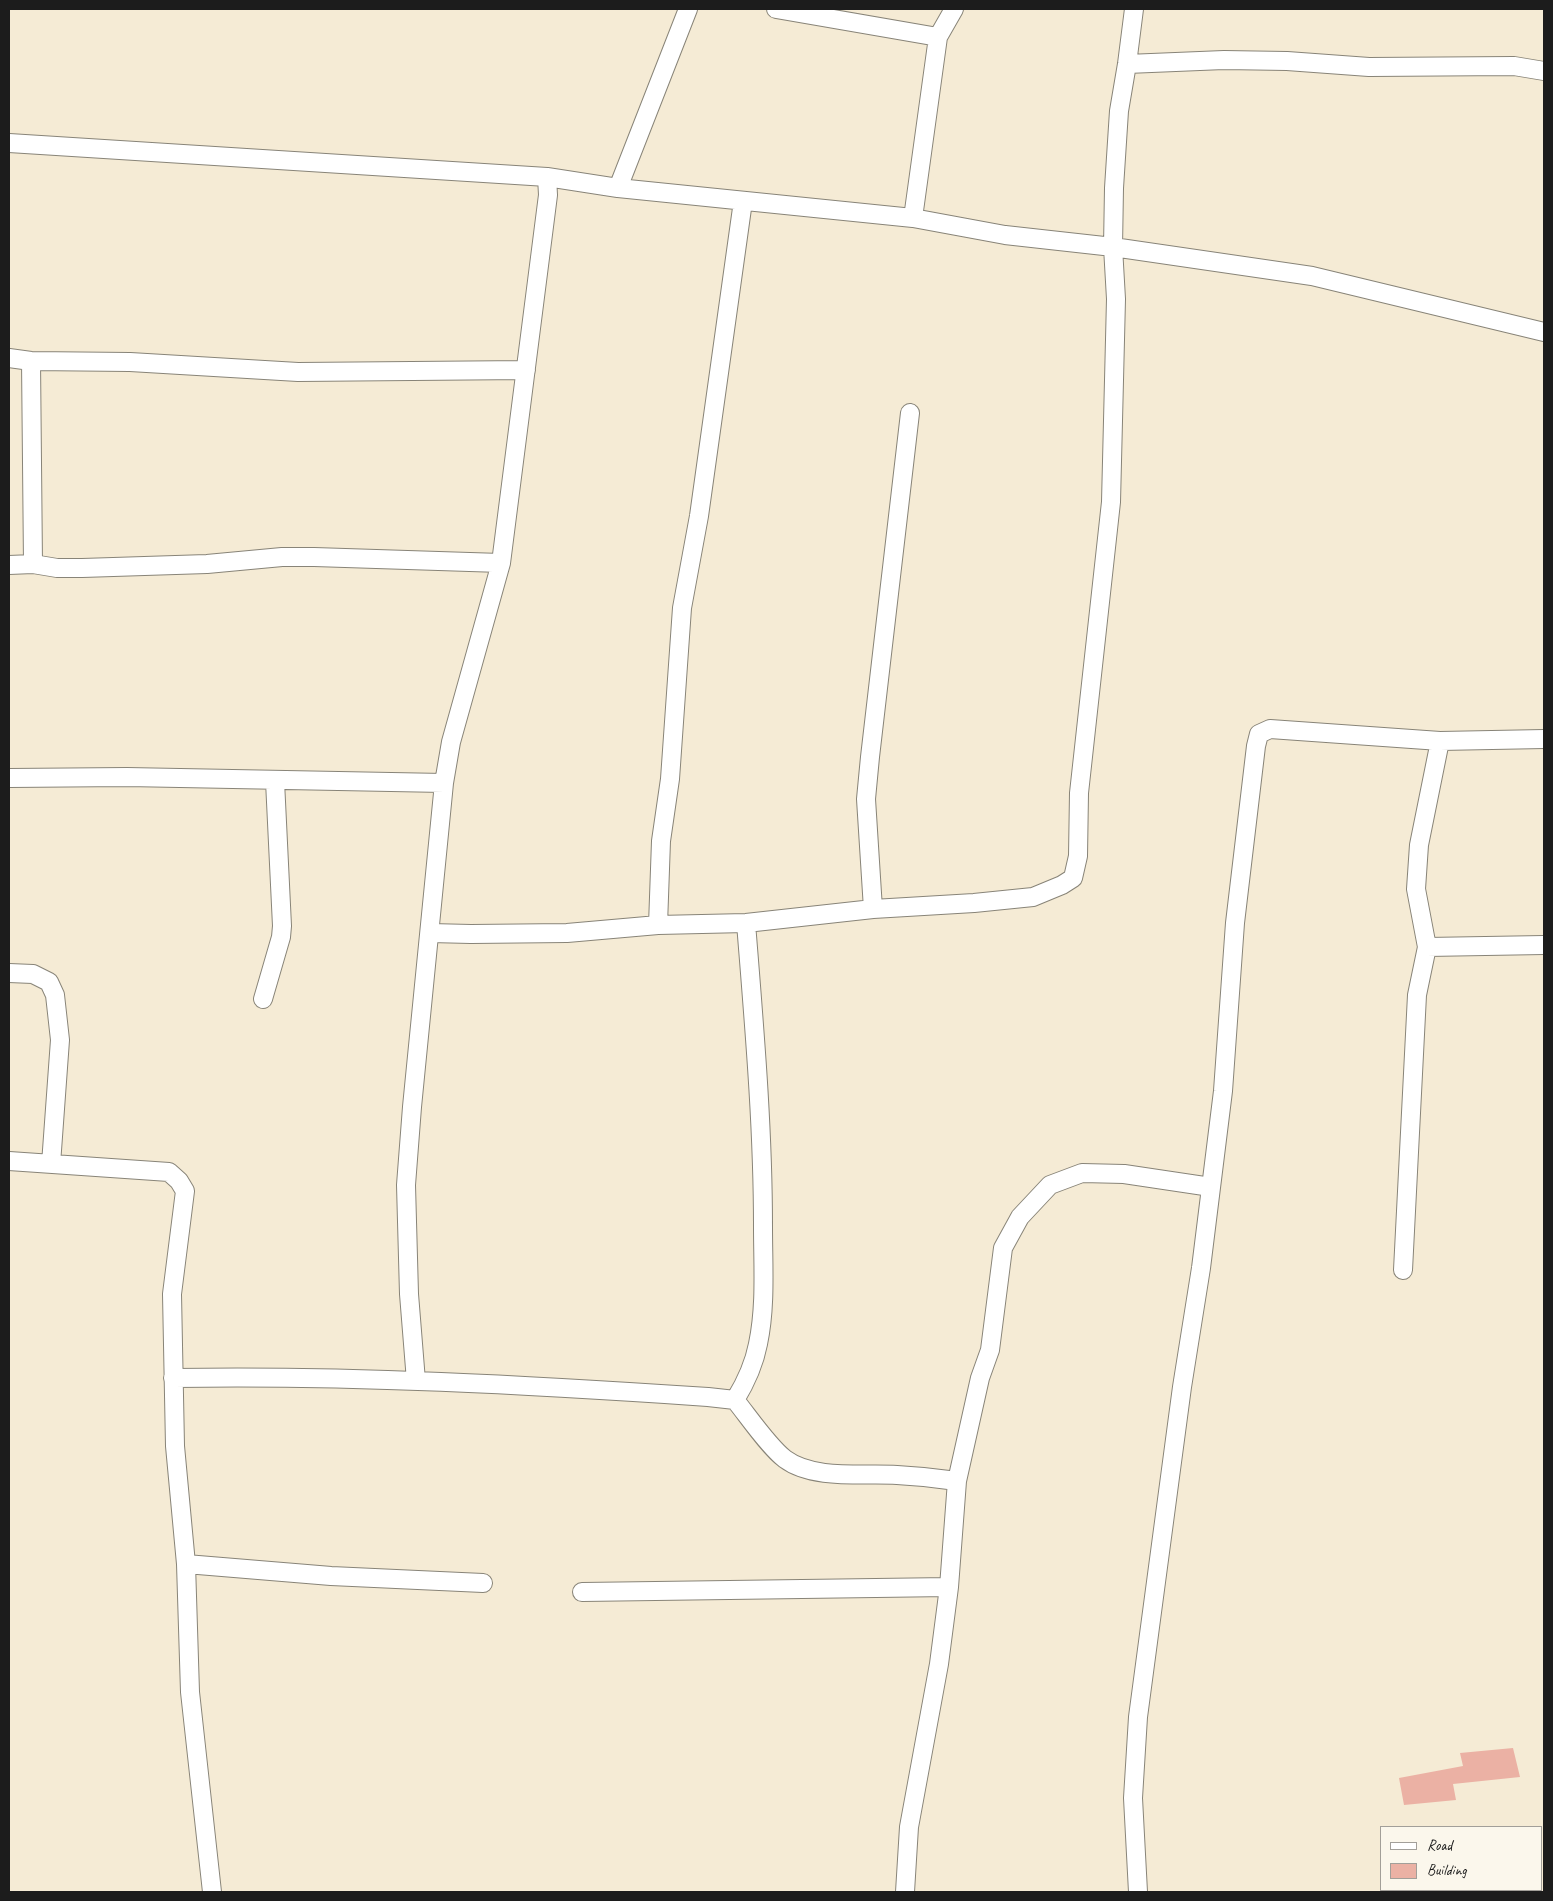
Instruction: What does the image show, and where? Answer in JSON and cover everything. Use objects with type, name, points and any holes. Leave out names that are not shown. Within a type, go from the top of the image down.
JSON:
[{"type":"street","points":[[618,188],[688,9]]},
{"type":"street","points":[[776,9],[938,37]]},
{"type":"street","points":[[913,218],[938,37],[954,9]]},
{"type":"street","points":[[430,933],[567,933],[658,926],[746,923],[873,909],[974,904],[1033,897],[1062,886],[1073,878],[1078,856],[1079,793],[1111,502],[1116,298],[1113,247],[1114,188],[1118,120],[1134,9]]},
{"type":"street","points":[[1127,64],[1224,60],[1287,61],[1369,67],[1514,66],[1544,71]]},
{"type":"street","points":[[9,143],[547,176],[618,188],[913,218],[1005,235],[1113,247],[1312,276],[1544,332]]},
{"type":"street","points":[[416,1381],[409,1294],[406,1185],[444,783],[451,742],[500,562],[548,195],[547,176]]},
{"type":"street","points":[[658,926],[661,841],[670,779],[682,608],[699,516],[743,201]]},
{"type":"street","points":[[9,358],[31,361],[130,362],[298,372],[526,370]]},
{"type":"street","points":[[31,361],[33,564]]},
{"type":"street","points":[[873,909],[866,799],[910,413]]},
{"type":"street","points":[[9,565],[33,564],[57,568],[82,568],[207,564],[314,557],[500,562]]},
{"type":"street","points":[[1138,1892],[1133,1798],[1138,1716],[1181,1396],[1201,1268],[1223,1091],[1235,923],[1259,734],[1270,729],[1440,741],[1544,739]]},
{"type":"street","points":[[1403,1270],[1418,995],[1427,946],[1416,880],[1419,845],[1440,741]]},
{"type":"street","points":[[9,778],[444,783]]},
{"type":"street","points":[[263,999],[281,937],[282,926],[274,781]]},
{"type":"street","points":[[735,1400],[748,1379],[758,1345],[762,1317],[763,1285],[763,1184],[759,1091],[746,923]]},
{"type":"street","points":[[1427,946],[1544,945]]},
{"type":"street","points":[[9,973],[33,974],[49,982],[55,995],[60,1040],[51,1164]]},
{"type":"street","points":[[9,1161],[168,1172],[179,1181],[185,1191],[172,1294],[175,1446],[186,1564],[190,1692],[212,1892]]},
{"type":"street","points":[[905,1892],[909,1828],[939,1664],[949,1587],[958,1481],[980,1378],[990,1350],[1003,1248],[1020,1217],[1050,1185],[1082,1174],[1124,1174],[1211,1187]]},
{"type":"street","points":[[173,1378],[246,1377],[554,1386],[610,1392],[735,1400],[785,1459],[809,1470],[844,1474],[895,1474],[958,1481]]},
{"type":"street","points":[[186,1564],[331,1576],[483,1583]]},
{"type":"street","points":[[582,1592],[949,1587]]},
{"type":"building","points":[[1513,1748],[1520,1777],[1453,1784],[1456,1800],[1404,1805],[1399,1778],[1463,1766],[1460,1753]]}]
